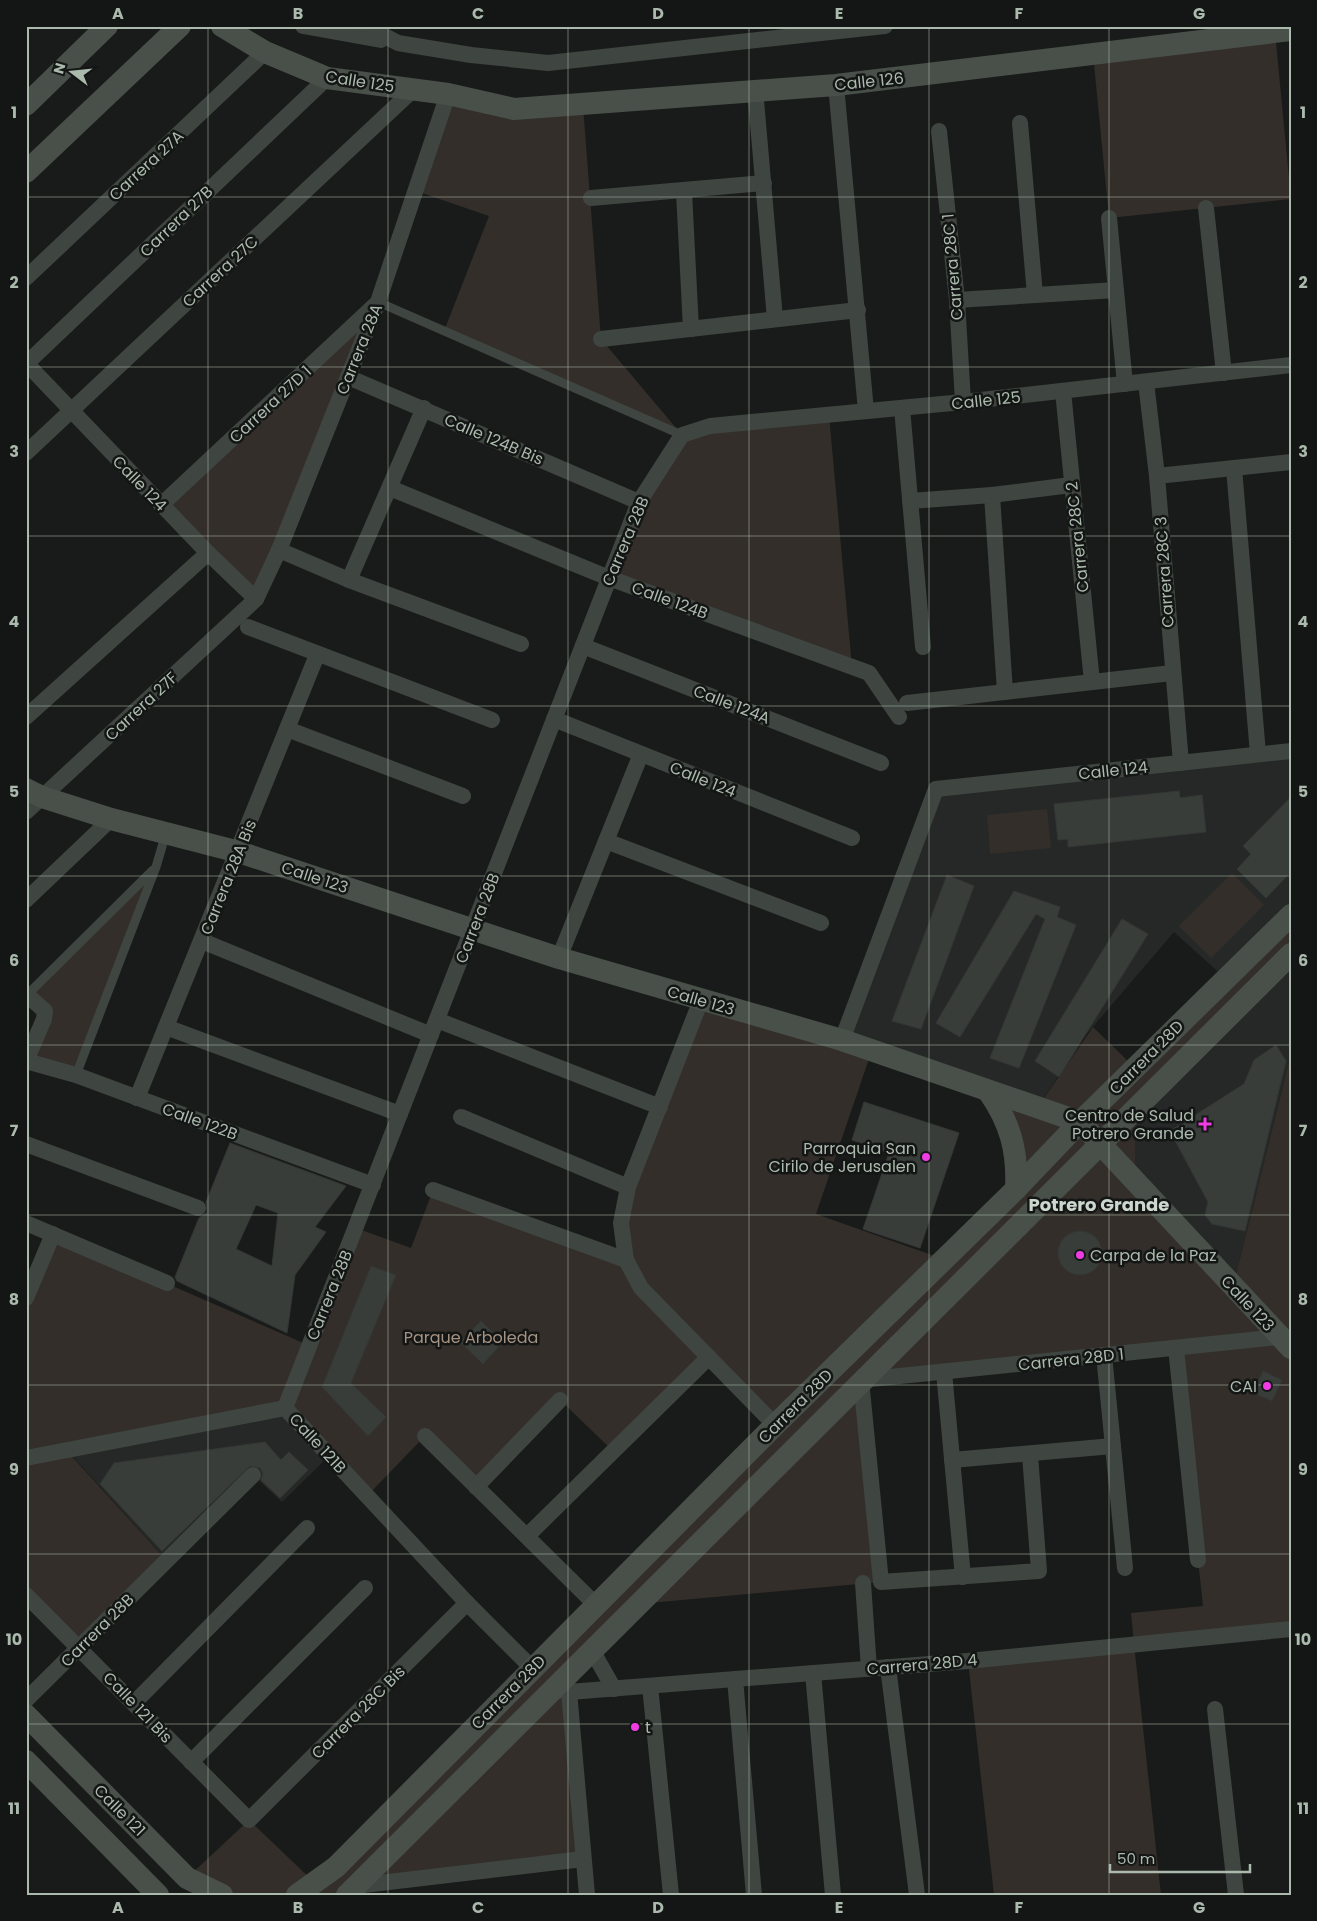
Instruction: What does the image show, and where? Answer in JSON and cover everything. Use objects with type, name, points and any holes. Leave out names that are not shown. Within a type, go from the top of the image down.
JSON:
[{"type":"street","points":[[26,105],[107,26]]},
{"type":"street","points":[[26,172],[180,26]]},
{"type":"street","name":"Calle 125","points":[[222,26],[265,52],[327,78],[448,94]]},
{"type":"street","points":[[303,26],[471,55],[548,63],[885,26]]},
{"type":"street","points":[[366,26],[398,43]]},
{"type":"street","name":"Calle 126","points":[[448,94],[514,110],[584,106],[755,89],[836,85],[1229,32],[1291,30]]},
{"type":"street","name":"Carrera 27A","points":[[26,278],[265,52]]},
{"type":"street","name":"Carrera 27B","points":[[26,364],[327,78]]},
{"type":"street","points":[[836,85],[866,411]]},
{"type":"street","name":"Carrera 27C","points":[[26,453],[414,89]]},
{"type":"street","points":[[755,89],[775,319]]},
{"type":"street","name":"Carrera 28A","points":[[256,599],[279,550],[378,302],[448,94]]},
{"type":"street","points":[[1020,123],[1035,295]]},
{"type":"street","name":"Carrera 28C 1","points":[[939,131],[956,300],[963,402]]},
{"type":"street","points":[[591,198],[684,192],[764,183]]},
{"type":"street","points":[[684,192],[691,329]]},
{"type":"street","points":[[1206,208],[1224,373]]},
{"type":"street","points":[[1109,218],[1126,384]]},
{"type":"street","points":[[956,300],[1116,290]]},
{"type":"street","name":"Carrera 27D 1","points":[[161,505],[378,302]]},
{"type":"street","points":[[601,339],[858,310]]},
{"type":"street","name":"Calle 124","points":[[26,364],[161,505],[256,599]]},
{"type":"street","name":"Calle 125","points":[[682,435],[710,426],[963,402],[1291,365]]},
{"type":"street","name":"Calle 124B Bis","points":[[348,377],[424,408],[639,502]]},
{"type":"street","name":"Carrera 28C 3","points":[[1146,382],[1157,476],[1172,674],[1181,763]]},
{"type":"street","name":"Carrera 28C 2","points":[[1063,391],[1092,682]]},
{"type":"street","points":[[349,580],[424,408]]},
{"type":"street","points":[[902,408],[923,647]]},
{"type":"street","name":"Carrera 28B","points":[[285,1408],[639,502],[682,435]]},
{"type":"street","points":[[1157,476],[1291,462]]},
{"type":"street","points":[[1234,468],[1258,754]]},
{"type":"street","points":[[910,501],[992,495],[1071,485]]},
{"type":"street","name":"Calle 124B","points":[[390,488],[610,578],[869,673],[903,710],[1005,692]]},
{"type":"street","points":[[992,495],[1005,692],[1172,674]]},
{"type":"street","points":[[279,550],[349,580],[521,644]]},
{"type":"street","points":[[26,717],[208,553]]},
{"type":"street","name":"Carrera 27F","points":[[26,812],[34,793],[256,599]]},
{"type":"street","points":[[248,627],[317,655],[492,720]]},
{"type":"street","name":"Calle 124A","points":[[583,646],[881,762]]},
{"type":"street","name":"Carrera 28A Bis","points":[[137,1098],[239,852],[317,655]]},
{"type":"street","name":"Calle 124","points":[[554,718],[852,838]]},
{"type":"street","points":[[287,729],[463,796]]},
{"type":"street","name":"Calle 124","points":[[842,1040],[936,789],[1291,751]]},
{"type":"street","points":[[559,958],[641,754]]},
{"type":"street","name":"Calle 123","points":[[34,793],[111,819],[239,852],[559,958],[842,1040],[1080,1122],[1286,1343]]},
{"type":"street","points":[[26,900],[111,819]]},
{"type":"street","points":[[606,841],[821,924]]},
{"type":"street","name":"Carrera 28D","points":[[298,1895],[336,1867],[775,1425],[1016,1189],[1080,1122],[1291,915]]},
{"type":"street","points":[[202,941],[434,1028],[660,1107]]},
{"type":"street","name":"Carrera 28D","points":[[351,1890],[561,1690],[593,1652],[638,1604],[1100,1142],[1291,954]]},
{"type":"street","points":[[26,1061],[44,1019],[45,1011],[31,998]]},
{"type":"street","points":[[701,1000],[628,1187],[621,1223],[626,1260],[641,1288],[775,1425]]},
{"type":"street","points":[[166,1027],[400,1114]]},
{"type":"street","name":"Calle 122B","points":[[26,1061],[76,1075],[230,1130],[372,1185]]},
{"type":"street","points":[[988,1091],[1000,1108],[1013,1140],[1018,1168],[1016,1189]]},
{"type":"street","points":[[461,1117],[628,1187]]},
{"type":"street","points":[[26,1144],[198,1208]]},
{"type":"street","points":[[433,1190],[626,1260]]},
{"type":"street","points":[[26,1223],[167,1282]]},
{"type":"street","points":[[26,1298],[54,1234]]},
{"type":"street","name":"Carrera 28D 1","points":[[862,1380],[1176,1348],[1286,1343]]},
{"type":"street","points":[[1176,1348],[1198,1560]]},
{"type":"street","points":[[1104,1355],[1125,1568]]},
{"type":"street","points":[[526,1536],[709,1357]]},
{"type":"street","points":[[944,1372],[963,1577]]},
{"type":"street","points":[[862,1380],[881,1582],[1038,1571],[1030,1455]]},
{"type":"street","points":[[476,1486],[560,1400]]},
{"type":"street","name":"Calle 121B","points":[[26,1458],[285,1408],[467,1603],[532,1668]]},
{"type":"street","points":[[425,1436],[596,1605]]},
{"type":"street","points":[[952,1460],[1030,1455],[1113,1446]]},
{"type":"street","name":"Carrera 28B","points":[[26,1700],[253,1475]]},
{"type":"street","points":[[134,1703],[307,1528]]},
{"type":"street","points":[[863,1583],[869,1668]]},
{"type":"street","points":[[191,1762],[365,1588]]},
{"type":"street","name":"Calle 121 Bis","points":[[26,1595],[249,1820]]},
{"type":"street","name":"Carrera 28C Bis","points":[[249,1820],[467,1603]]},
{"type":"street","name":"Carrera 28D 4","points":[[561,1690],[614,1689],[888,1667],[1291,1629]]},
{"type":"street","points":[[593,1652],[614,1689]]},
{"type":"street","points":[[888,1667],[918,1895]]},
{"type":"street","points":[[813,1673],[833,1895]]},
{"type":"street","points":[[735,1679],[754,1895]]},
{"type":"street","points":[[650,1686],[671,1895]]},
{"type":"street","points":[[561,1690],[584,1859],[587,1895]]},
{"type":"street","points":[[1215,1709],[1236,1895]]},
{"type":"street","name":"Calle 121","points":[[26,1714],[187,1878],[222,1895]]},
{"type":"street","name":"Calle 121","points":[[26,1761],[158,1895]]},
{"type":"street","points":[[351,1890],[584,1859]]},
{"type":"lane","points":[[378,302],[682,435]]},
{"type":"lane","points":[[76,1075],[156,867],[166,833]]},
{"type":"lane","points":[[31,998],[156,867]]},
{"type":"shaded area","points":[[1291,751],[1291,915],[1226,979],[1174,932],[1085,1036],[1038,1107],[842,1040],[936,789]]},
{"type":"shaded area","name":"Centro de Salud Potrero Grande","points":[[1291,954],[1291,1054],[1233,1288],[1135,1165],[1135,1132],[1139,1116]]},
{"type":"shaded area","points":[[285,1408],[329,1456],[282,1502],[253,1475],[167,1561],[67,1450]]},
{"type":"green space","points":[[1275,32],[1291,199],[1109,218],[1093,54]]},
{"type":"green space","points":[[448,94],[583,106],[601,339],[682,435],[444,331],[489,216],[416,191]]},
{"type":"green space","points":[[378,302],[256,599],[161,505]]},
{"type":"green space","points":[[829,415],[852,667],[609,578],[682,435]]},
{"type":"green space","points":[[1047,809],[1051,848],[990,854],[987,815]]},
{"type":"green space","points":[[156,867],[76,1075],[26,1061],[44,1019],[27,995]]},
{"type":"green space","points":[[1232,873],[1264,905],[1211,958],[1179,926]]},
{"type":"green space","name":"Parque Arboleda","points":[[1291,915],[1291,954],[1139,1116],[1135,1132],[1135,1165],[1233,1287],[1291,1054],[1291,1629],[1134,1644],[1161,1895],[994,1895],[968,1661],[1134,1643],[1131,1613],[1203,1606],[1175,1348],[862,1380],[881,1582],[638,1604],[593,1652],[569,1692],[583,1859],[347,1895],[222,1895],[187,1878],[249,1820],[315,1883],[774,1426],[709,1357],[613,1451],[560,1400],[476,1487],[425,1436],[368,1495],[285,1408],[67,1451],[167,1561],[79,1647],[26,1595],[26,1298],[53,1234],[308,1345],[356,1228],[411,1248],[433,1190],[626,1260],[621,1223],[701,1000],[872,1050],[816,1214],[943,1259],[1016,1189],[1000,1108],[1038,1107],[1093,1027],[1135,1068]]},
{"type":"building","points":[[1179,791],[1180,798],[1202,795],[1206,832],[1068,847],[1068,839],[1058,840],[1054,804]]},
{"type":"building","points":[[1291,797],[1291,872],[1266,898],[1237,869],[1251,854],[1243,846]]},
{"type":"building","points":[[947,875],[974,886],[921,1029],[892,1021]]},
{"type":"building","points":[[1014,891],[1060,907],[1057,917],[1076,925],[1019,1068],[990,1058],[1045,919],[1036,914],[960,1037],[936,1023]]},
{"type":"building","points":[[1122,919],[1148,934],[1059,1077],[1035,1061]]},
{"type":"building","name":"Centro de Salud Potrero Grande","points":[[1276,1045],[1286,1061],[1245,1231],[1212,1224],[1205,1215],[1208,1202],[1170,1131],[1244,1084],[1254,1060]]},
{"type":"building","points":[[864,1102],[959,1133],[920,1248],[863,1229],[889,1153],[852,1140]]},
{"type":"building","points":[[230,1143],[346,1186],[315,1227],[326,1232],[295,1275],[287,1333],[177,1281],[175,1277],[199,1218],[207,1212],[206,1202]],"holes":[[[256,1205],[278,1213],[272,1266],[236,1249]]]},
{"type":"building","name":"Carpa de la Paz","points":[[1080,1231],[1092,1235],[1098,1241],[1102,1253],[1098,1265],[1092,1271],[1080,1275],[1068,1271],[1062,1265],[1058,1253],[1062,1241],[1068,1235]]},
{"type":"building","points":[[371,1266],[396,1275],[351,1383],[386,1417],[368,1436],[322,1387]]},
{"type":"building","points":[[481,1321],[503,1342],[483,1364],[460,1342]]},
{"type":"building","name":"CAI","points":[[1263,1371],[1282,1380],[1272,1401],[1253,1393]]},
{"type":"building","points":[[265,1442],[281,1460],[289,1452],[308,1470],[280,1498],[261,1480],[263,1473],[260,1468],[250,1466],[162,1551],[100,1484],[114,1463]]},
{"type":"place","name":"Centro de Salud Potrero Grande","points":[[1205,1124]]},
{"type":"place","name":"Parroquia San Cirilo de Jerusalen","points":[[926,1157]]},
{"type":"place","name":"Carpa de la Paz","points":[[1080,1255]]},
{"type":"place","name":"CAI","points":[[1267,1386]]},
{"type":"place","name":"t","points":[[635,1727]]},
{"type":"district","name":"Potrero Grande","points":[[1099,1205]]}]
